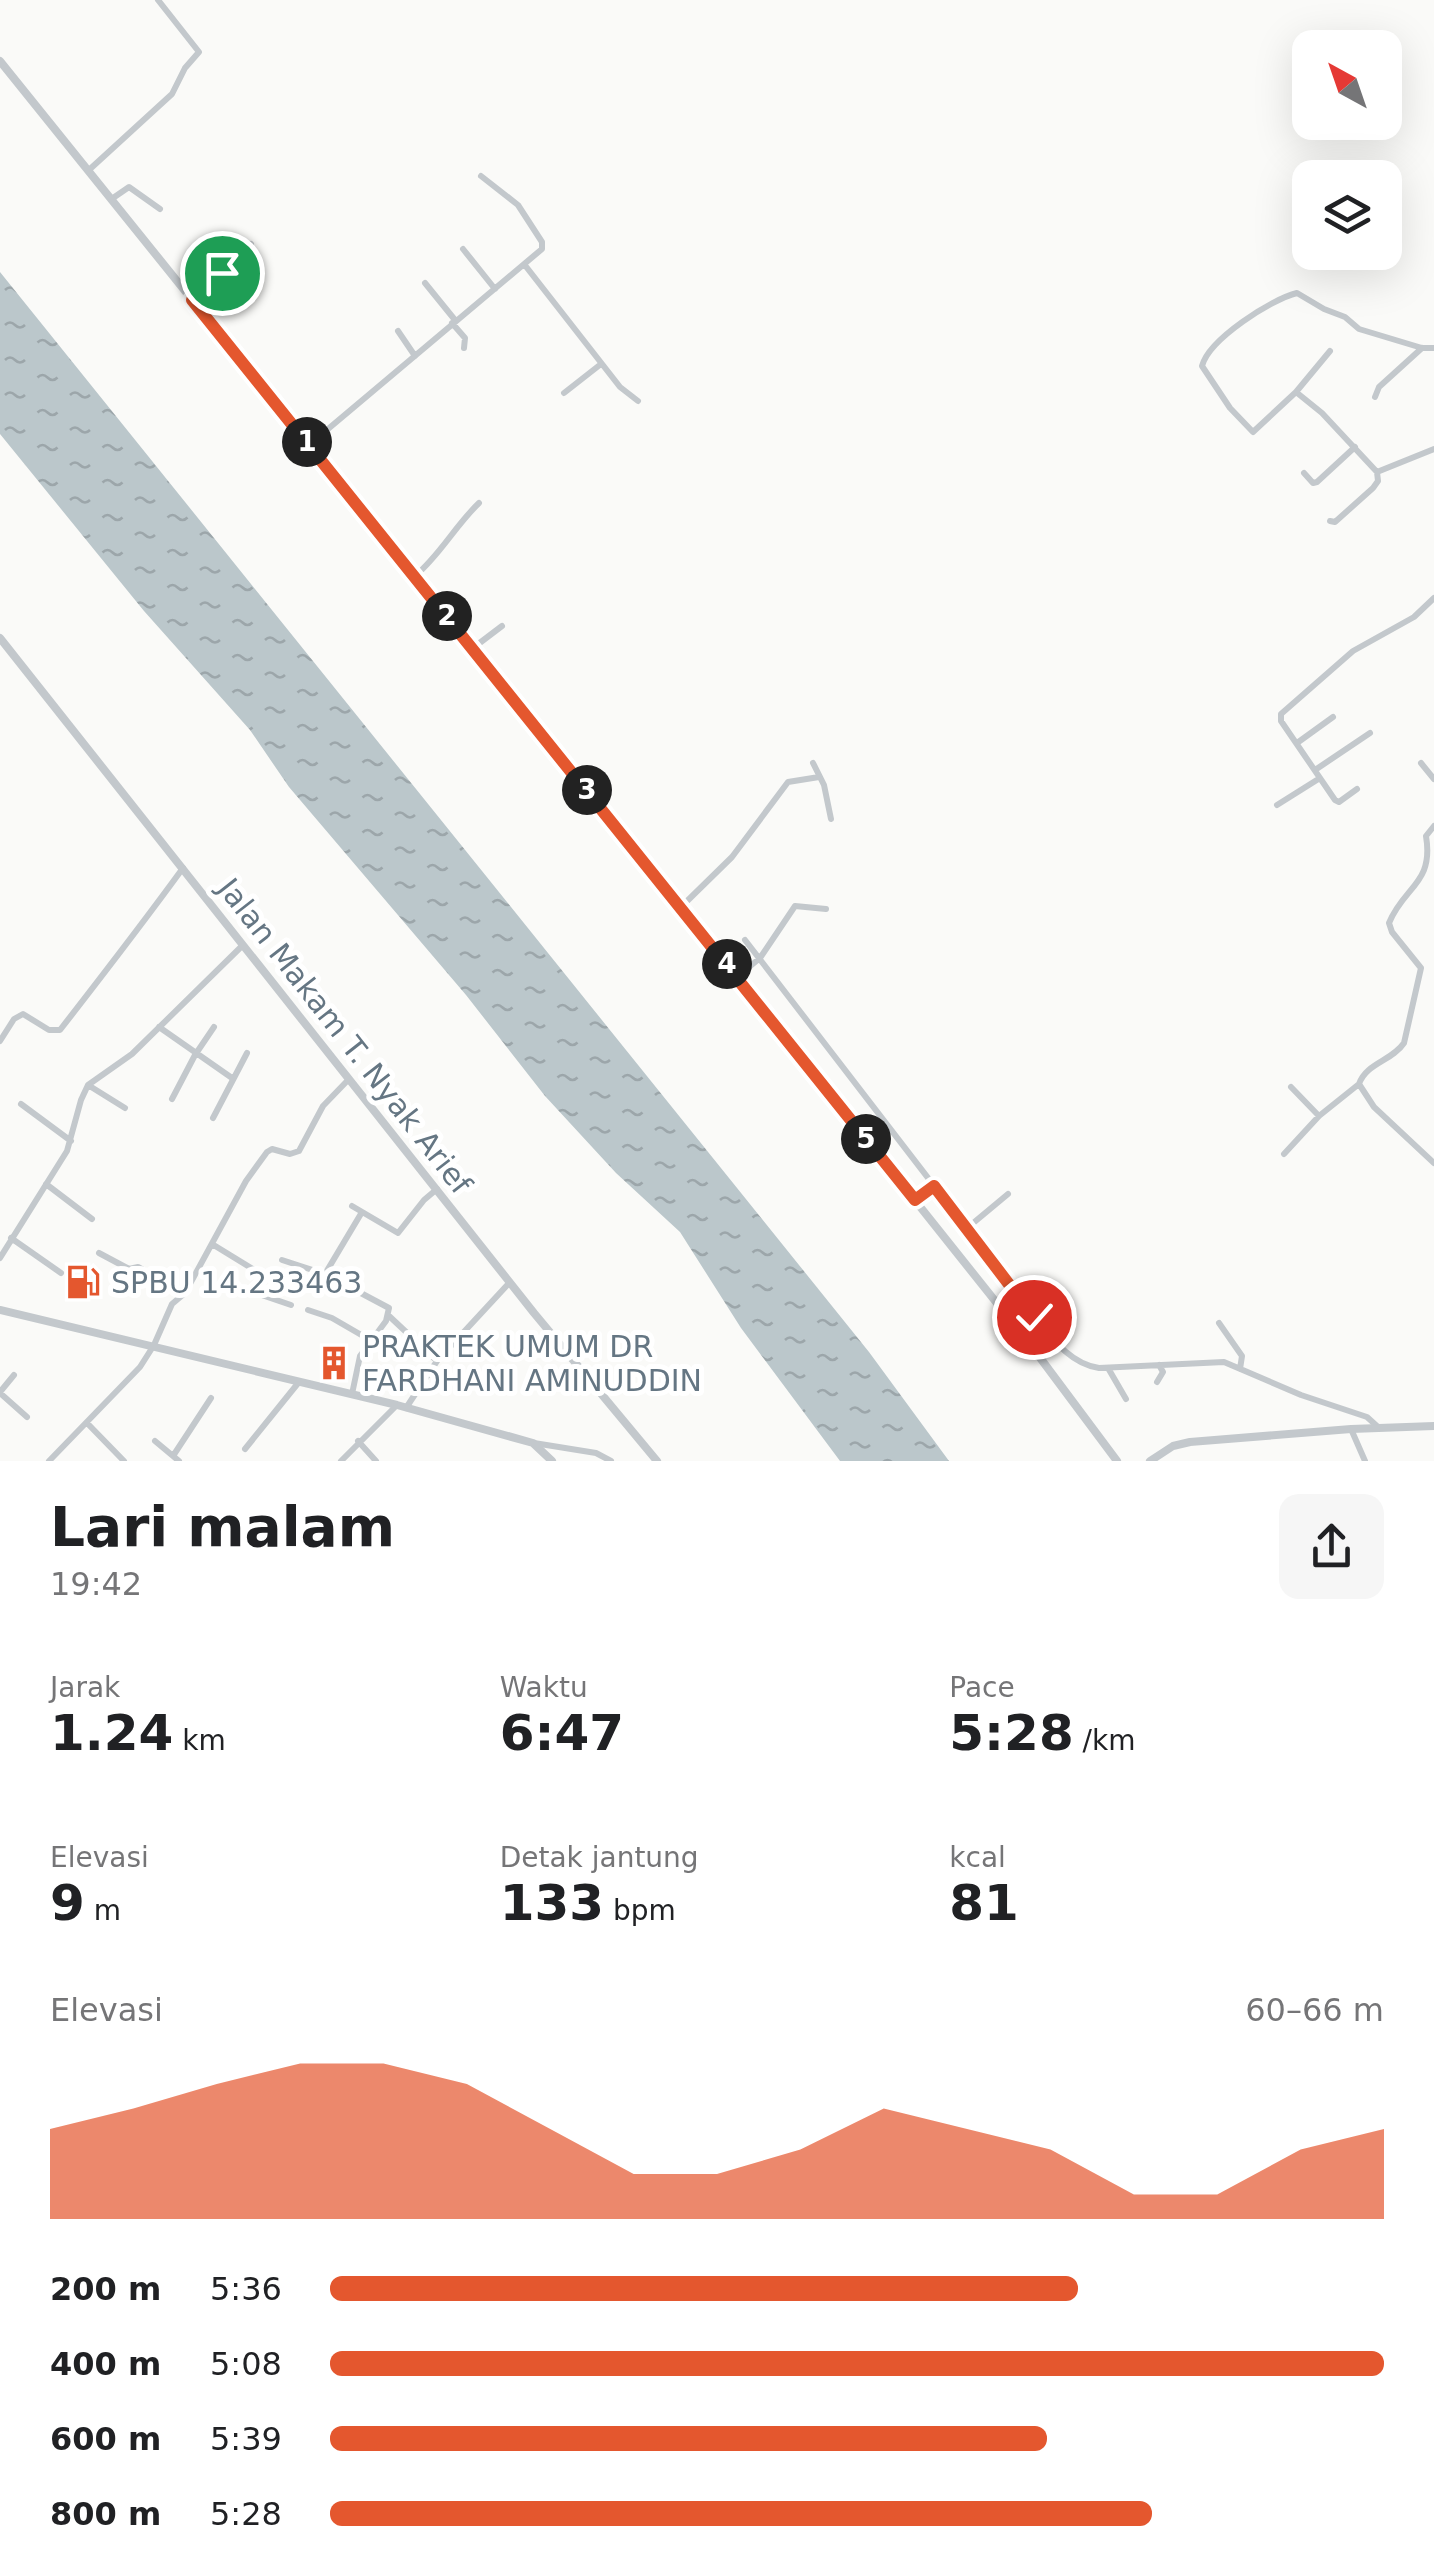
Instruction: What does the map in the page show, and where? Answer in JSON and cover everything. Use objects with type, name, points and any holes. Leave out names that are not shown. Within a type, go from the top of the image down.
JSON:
[{"type":"street","points":[[91,168],[172,94],[185,68],[199,52],[158,0]]},
{"type":"street","points":[[0,61],[91,168],[119,193],[192,300],[313,442],[473,648],[918,1198],[1118,1461]]},
{"type":"street","points":[[313,442],[542,249],[542,242],[518,205],[481,176]]},
{"type":"street","points":[[119,193],[134,189],[160,209]]},
{"type":"street","points":[[192,300],[251,244]]},
{"type":"street","points":[[463,250],[495,288]]},
{"type":"street","points":[[524,264],[620,387],[638,402]]},
{"type":"street","points":[[425,283],[465,338],[464,348]]},
{"type":"street","points":[[1330,352],[1296,392],[1252,432],[1222,396],[1202,361],[1222,339],[1273,300],[1298,293],[1345,317],[1359,330],[1434,348]]},
{"type":"street","points":[[398,331],[415,356]]},
{"type":"street","points":[[1375,397],[1379,387],[1422,348]]},
{"type":"street","points":[[564,393],[602,364]]},
{"type":"street","points":[[1296,392],[1377,472],[1375,486],[1335,522],[1330,521]]},
{"type":"street","points":[[1304,473],[1313,483],[1317,482],[1355,447]]},
{"type":"street","points":[[1377,472],[1434,449]]},
{"type":"street","points":[[417,574],[434,560],[444,541],[480,503]]},
{"type":"street","points":[[1357,789],[1337,802],[1281,720],[1281,714],[1352,651],[1414,617],[1434,598]]},
{"type":"street","points":[[473,648],[502,626]]},
{"type":"street","name":"Jalan Makam T. Nyak Arief","points":[[0,638],[437,1190],[658,1461]]},
{"type":"street","points":[[1297,743],[1333,717]]},
{"type":"street","points":[[1315,770],[1370,734]]},
{"type":"street","points":[[813,763],[824,785],[831,819]]},
{"type":"street","points":[[1421,764],[1434,779]]},
{"type":"street","points":[[681,907],[732,857],[788,782],[819,777]]},
{"type":"street","points":[[1276,806],[1320,778]]},
{"type":"street","points":[[1284,1154],[1319,1116],[1359,1084],[1364,1072],[1397,1052],[1404,1043],[1422,968],[1389,923],[1427,874],[1432,856],[1426,836],[1434,826]]},
{"type":"street","points":[[0,1041],[14,1019],[23,1014],[49,1030],[60,1030],[183,868]]},
{"type":"street","points":[[740,976],[759,959],[795,906],[826,909]]},
{"type":"street","points":[[745,940],[966,1229],[1052,1337],[1080,1363],[1108,1368],[1216,1361],[1367,1418],[1378,1428]]},
{"type":"street","points":[[0,1258],[71,1140],[80,1100],[88,1085],[132,1054],[244,944]]},
{"type":"street","points":[[172,1099],[194,1055],[214,1027]]},
{"type":"street","points":[[159,1028],[232,1078]]},
{"type":"street","points":[[212,1118],[247,1053]]},
{"type":"street","points":[[49,1461],[140,1367],[172,1304],[185,1293],[246,1180],[267,1152],[300,1152],[323,1106],[349,1079]]},
{"type":"street","points":[[1359,1084],[1374,1107],[1434,1163]]},
{"type":"street","points":[[88,1085],[124,1108]]},
{"type":"street","points":[[1290,1087],[1319,1116]]},
{"type":"street","points":[[21,1104],[71,1140]]},
{"type":"street","points":[[46,1184],[92,1219]]},
{"type":"street","points":[[918,1198],[933,1187]]},
{"type":"street","points":[[352,1206],[398,1233],[437,1190]]},
{"type":"street","points":[[966,1229],[1008,1194]]},
{"type":"street","points":[[325,1274],[362,1212]]},
{"type":"street","points":[[11,1238],[61,1273]]},
{"type":"street","points":[[212,1244],[261,1274],[252,1292],[291,1305]]},
{"type":"street","points":[[99,1253],[129,1269],[138,1267],[185,1293]]},
{"type":"street","points":[[282,1260],[325,1274],[389,1308],[388,1316],[360,1356],[352,1394]]},
{"type":"street","points":[[341,1461],[358,1441],[402,1407],[437,1361],[510,1281]]},
{"type":"street","points":[[0,1310],[300,1381],[533,1443],[596,1453],[611,1461]]},
{"type":"street","points":[[308,1310],[332,1318],[370,1340]]},
{"type":"street","points":[[388,1316],[437,1361]]},
{"type":"street","points":[[1218,1323],[1242,1356],[1240,1369]]},
{"type":"street","points":[[1035,1352],[1052,1337]]},
{"type":"street","points":[[1158,1382],[1163,1372],[1159,1365]]},
{"type":"street","points":[[1108,1368],[1126,1399]]},
{"type":"street","points":[[14,1376],[0,1393],[27,1417]]},
{"type":"street","points":[[245,1450],[300,1381]]},
{"type":"street","points":[[155,1441],[176,1458],[211,1398]]},
{"type":"street","points":[[87,1423],[124,1461]]},
{"type":"street","points":[[1150,1461],[1172,1446],[1190,1442],[1434,1426]]},
{"type":"street","points":[[1351,1429],[1365,1461]]},
{"type":"street","points":[[358,1441],[376,1461]]},
{"type":"street","points":[[533,1443],[552,1461]]},
{"type":"street","points":[[58,1452],[67,1461]]},
{"type":"water","points":[[0,272],[869,1352],[949,1461],[840,1461],[741,1328],[680,1232],[616,1173],[545,1096],[466,995],[289,787],[250,730],[144,611],[0,434]]},
{"type":"place","name":"SPBU 14.233463","points":[[83,1282]]},
{"type":"place","name":"PRAKTEK UMUM DR FARDHANI AMINUDDIN","points":[[334,1363]]},
{"type":"route","points":[[222,273],[192,300],[915,1200],[934,1186],[1034,1317]]}]
